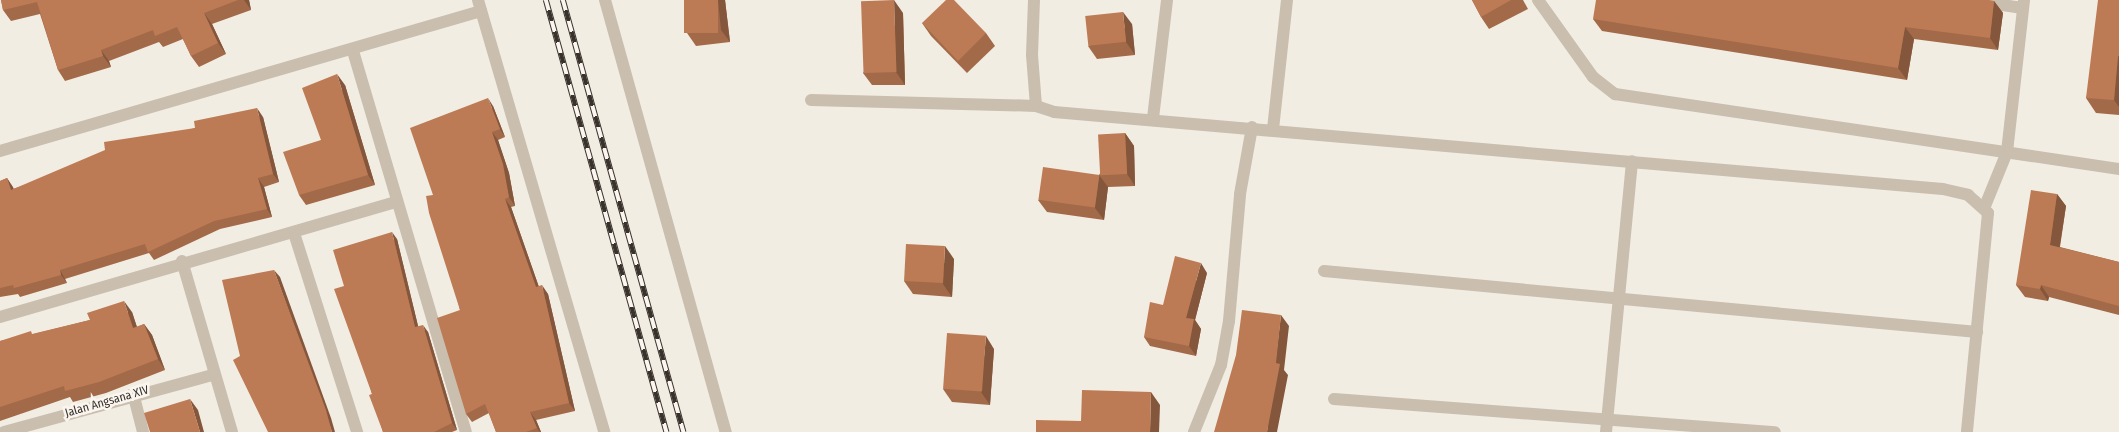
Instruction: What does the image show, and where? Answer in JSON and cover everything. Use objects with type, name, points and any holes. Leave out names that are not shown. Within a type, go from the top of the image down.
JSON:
[{"type":"street","points":[[605,0],[726,432]]},
{"type":"street","points":[[1034,0],[1032,64],[1036,106]]},
{"type":"street","points":[[1153,118],[1167,0]]},
{"type":"street","points":[[1273,129],[1286,0]]},
{"type":"street","points":[[1538,0],[1593,77],[1615,94],[2119,169]]},
{"type":"street","points":[[1967,432],[1977,332],[1985,206],[2007,152],[2023,4],[1970,0]]},
{"type":"street","points":[[0,151],[353,51],[479,5],[604,432]]},
{"type":"street","points":[[353,51],[396,202],[466,432]]},
{"type":"street","points":[[811,100],[1036,106],[1054,112],[1153,118],[1942,189],[1968,195],[1985,206]]},
{"type":"street","points":[[1194,432],[1220,366],[1230,321],[1240,194],[1252,127]]},
{"type":"street","points":[[1606,432],[1632,161]]},
{"type":"street","points":[[0,317],[182,261],[294,233],[396,202]]},
{"type":"street","points":[[294,233],[357,432]]},
{"type":"street","points":[[182,261],[212,375],[232,432]]},
{"type":"street","points":[[1324,271],[1977,332]]},
{"type":"street","name":"Jalan Angsana XIV","points":[[4,432],[19,430],[133,393],[212,375]]},
{"type":"street","points":[[133,393],[144,432]]},
{"type":"street","points":[[1334,399],[1607,417],[1775,432]]},
{"type":"building","points":[[1,0],[238,0],[204,13],[218,43],[191,56],[177,27],[155,36],[153,30],[101,50],[103,56],[58,70],[37,2],[3,10]]},
{"type":"building","points":[[684,0],[718,0],[718,33],[684,33]]},
{"type":"building","points":[[894,0],[897,72],[864,73],[861,1]]},
{"type":"building","points":[[946,0],[954,0],[986,33],[958,61],[922,23]]},
{"type":"building","points":[[1472,0],[1511,0],[1481,17]]},
{"type":"building","points":[[1596,0],[1994,1],[1990,38],[1905,27],[1898,68],[1593,19]]},
{"type":"building","points":[[2098,0],[2119,0],[2119,56],[2114,100],[2086,98]]},
{"type":"building","points":[[1123,12],[1126,42],[1088,46],[1085,16]]},
{"type":"building","points":[[337,74],[368,175],[299,195],[283,152],[321,140],[302,88]]},
{"type":"building","points":[[488,98],[500,129],[492,132],[503,164],[509,197],[505,199],[536,287],[542,285],[569,403],[530,412],[537,428],[526,432],[496,432],[485,404],[466,414],[437,318],[460,310],[429,213],[426,196],[433,195],[410,128]]},
{"type":"building","points":[[257,108],[273,174],[258,178],[267,209],[214,221],[148,252],[145,244],[60,270],[61,275],[14,288],[13,285],[0,288],[0,181],[7,178],[11,190],[105,150],[104,142],[195,128],[194,121]]},
{"type":"building","points":[[1125,133],[1127,174],[1100,175],[1098,134]]},
{"type":"building","points":[[1043,167],[1099,175],[1095,208],[1038,200]]},
{"type":"building","points":[[2031,190],[2057,194],[2050,245],[2119,262],[2119,306],[2041,285],[2040,289],[2016,285]]},
{"type":"building","points":[[392,232],[415,327],[423,325],[452,423],[434,432],[383,432],[369,395],[372,394],[334,289],[344,286],[333,250]]},
{"type":"building","points":[[906,244],[945,246],[943,283],[904,281]]},
{"type":"building","points":[[1175,256],[1201,263],[1186,318],[1194,319],[1189,346],[1144,337],[1150,302],[1163,305]]},
{"type":"building","points":[[274,270],[326,410],[332,432],[268,432],[233,360],[240,356],[222,280]]},
{"type":"building","points":[[124,301],[133,328],[144,324],[158,359],[99,382],[65,391],[64,386],[0,407],[0,341],[31,331],[32,334],[90,320],[87,313]]},
{"type":"building","points":[[1242,310],[1281,315],[1276,363],[1280,364],[1267,432],[1214,432],[1236,355]]},
{"type":"building","points":[[947,333],[986,336],[982,392],[943,389]]},
{"type":"building","points":[[1082,390],[1151,392],[1150,432],[1036,432],[1036,420],[1081,421]]},
{"type":"building","points":[[190,399],[200,432],[150,432],[144,413]]},
{"type":"railway","points":[[546,0],[667,432]]},
{"type":"railway","points":[[563,0],[684,432]]}]
